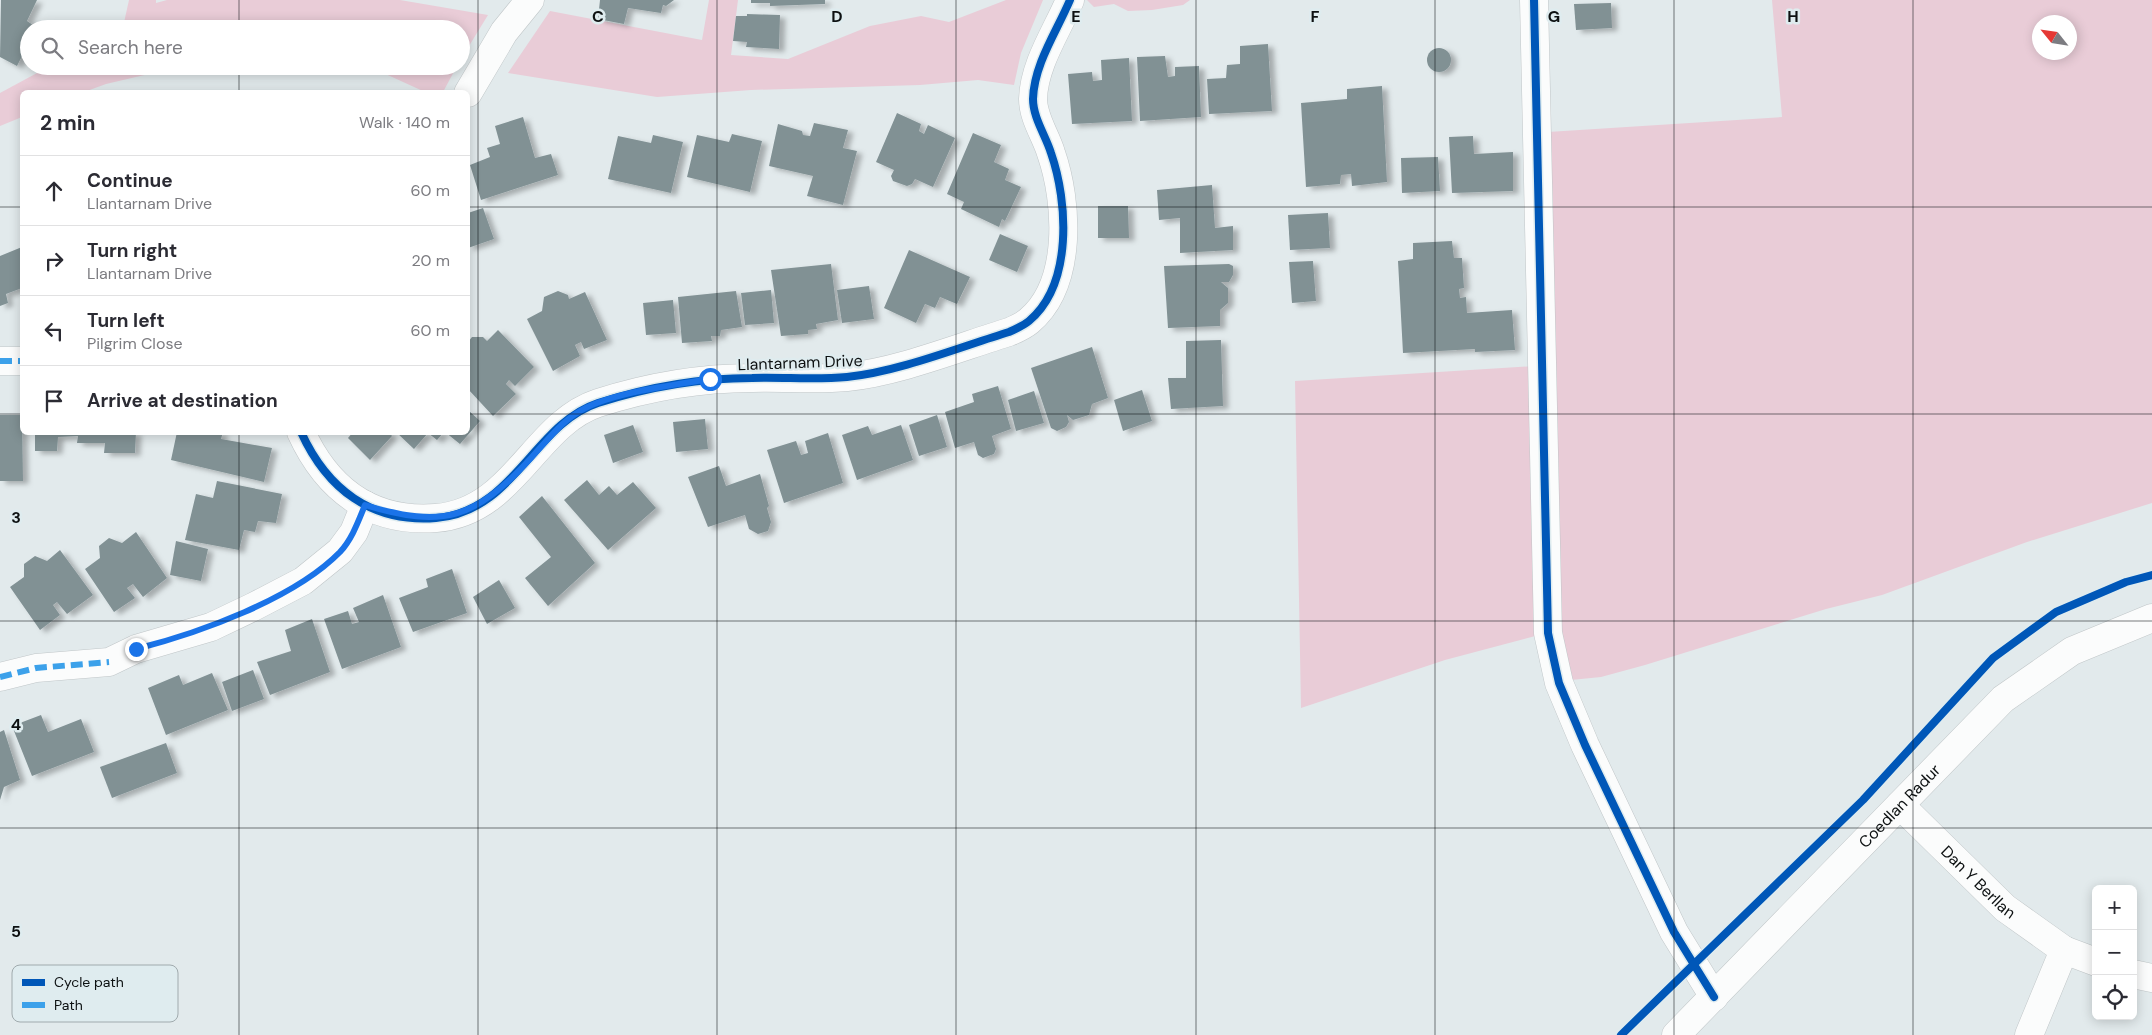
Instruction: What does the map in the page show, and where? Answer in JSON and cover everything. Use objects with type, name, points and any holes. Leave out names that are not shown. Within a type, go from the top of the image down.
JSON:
[{"type":"street","points":[[470,90],[504,32],[530,0]]},
{"type":"street","name":"Llantarnam Drive","points":[[302,435],[309,450],[348,496],[365,505],[416,518],[438,518],[460,513],[483,502],[504,486],[558,428],[577,412],[597,403],[661,386],[710,379],[831,378],[876,372],[1009,332],[1028,323],[1047,299],[1061,259],[1063,228],[1061,190],[1051,153],[1039,124],[1033,101],[1036,80],[1070,0]]},
{"type":"street","points":[[1534,0],[1548,633],[1559,683],[1584,745],[1674,932],[1714,997]]},
{"type":"street","points":[[0,361],[20,361]]},
{"type":"street","points":[[0,678],[36,668],[109,662],[136,649],[211,627],[303,581],[340,551],[354,532],[365,505]]},
{"type":"street","name":"Coedlan Radur","points":[[1676,1035],[2003,699],[2072,651],[2152,618]]},
{"type":"street","name":"Dan Y Berllan","points":[[1900,806],[2006,908],[2064,950],[2092,960]]},
{"type":"street","points":[[2029,1035],[2064,950]]},
{"type":"street","points":[[2137,975],[2152,978]]},
{"type":"shaded area","points":[[129,0],[156,0],[156,3],[167,0],[400,0],[488,15],[470,44],[470,20],[125,20]]},
{"type":"shaded area","points":[[709,0],[738,0],[731,55],[788,59],[870,26],[921,16],[949,22],[1006,0],[1043,0],[1021,53],[1014,85],[978,80],[920,85],[751,90],[657,97],[508,73],[550,11],[702,40]]},
{"type":"shaded area","points":[[1087,0],[1190,0],[1183,5],[1152,10],[1128,11],[1114,4],[1094,7]]},
{"type":"shaded area","points":[[1772,0],[2152,0],[2152,503],[2027,542],[1882,595],[1826,609],[1645,665],[1601,677],[1571,680],[1558,629],[1548,132],[1782,117]]},
{"type":"shaded area","points":[[33,75],[144,75],[90,90],[20,90],[20,118],[0,126],[0,93]]},
{"type":"shaded area","points":[[388,75],[452,75],[444,90],[421,90]]},
{"type":"shaded area","points":[[1535,366],[1539,635],[1445,660],[1301,708],[1295,381]]},
{"type":"building","points":[[1,0],[37,0],[27,20],[20,20],[20,60],[17,66],[0,57]]},
{"type":"building","points":[[600,0],[674,0],[666,6],[663,5],[661,13],[628,8],[624,24],[598,19]]},
{"type":"building","points":[[751,0],[825,0],[825,4],[770,6],[770,3],[751,3]]},
{"type":"building","points":[[1611,3],[1612,28],[1576,30],[1574,4]]},
{"type":"building","points":[[747,14],[780,15],[779,49],[746,47],[747,42],[733,41],[736,16],[747,16]]},
{"type":"building","points":[[1268,44],[1272,111],[1209,114],[1207,79],[1226,78],[1227,65],[1240,64],[1240,46]]},
{"type":"building","points":[[1434,48],[1444,48],[1451,55],[1451,65],[1444,72],[1434,72],[1427,65],[1427,55]]},
{"type":"building","points":[[1165,56],[1168,77],[1175,76],[1175,67],[1199,66],[1201,117],[1140,121],[1137,57]]},
{"type":"building","points":[[1129,58],[1132,121],[1072,124],[1068,74],[1092,72],[1093,81],[1102,80],[1101,60]]},
{"type":"building","points":[[1382,86],[1387,182],[1352,186],[1351,174],[1341,175],[1340,184],[1306,187],[1301,103],[1347,99],[1347,89]]},
{"type":"building","points":[[897,113],[921,124],[919,131],[924,134],[928,125],[955,138],[933,187],[915,179],[912,184],[907,186],[893,181],[891,176],[894,170],[876,162]]},
{"type":"building","points":[[523,117],[535,158],[551,154],[558,175],[481,200],[470,165],[490,157],[487,148],[500,144],[495,126]]},
{"type":"building","points":[[814,123],[848,130],[843,148],[857,151],[843,205],[807,196],[813,176],[769,166],[778,124],[802,131],[803,135],[810,136]]},
{"type":"building","points":[[973,133],[1001,145],[994,162],[1009,169],[1005,180],[1021,187],[1005,221],[1002,219],[999,227],[961,209],[964,202],[947,194]]},
{"type":"building","points":[[732,134],[762,141],[750,192],[687,177],[697,135],[729,142]]},
{"type":"building","points":[[653,135],[683,142],[671,193],[608,179],[618,136],[651,143]]},
{"type":"building","points":[[1473,136],[1474,154],[1513,152],[1513,191],[1452,193],[1449,137]]},
{"type":"building","points":[[1438,157],[1440,191],[1402,193],[1401,158]]},
{"type":"building","points":[[1212,185],[1215,228],[1233,226],[1233,250],[1180,253],[1180,218],[1159,220],[1157,190]]},
{"type":"building","points":[[1098,206],[1128,206],[1129,238],[1098,238]]},
{"type":"building","points":[[483,208],[494,239],[470,247],[470,212]]},
{"type":"building","points":[[1328,213],[1330,248],[1290,250],[1288,215]]},
{"type":"building","points":[[1000,234],[1028,246],[1017,272],[989,260]]},
{"type":"building","points":[[1452,241],[1454,258],[1462,258],[1464,288],[1459,289],[1460,298],[1466,297],[1467,313],[1512,310],[1515,350],[1475,352],[1475,349],[1403,353],[1398,261],[1413,259],[1413,243]]},
{"type":"building","points":[[20,248],[20,289],[6,294],[8,303],[0,306],[0,256]]},
{"type":"building","points":[[909,250],[970,277],[957,304],[940,297],[935,308],[925,304],[916,323],[884,308]]},
{"type":"building","points":[[1313,261],[1316,301],[1292,303],[1289,262]]},
{"type":"building","points":[[831,264],[838,320],[816,324],[817,329],[808,330],[808,334],[781,336],[771,270]]},
{"type":"building","points":[[1229,264],[1233,266],[1233,275],[1229,282],[1221,282],[1228,288],[1228,303],[1220,310],[1220,326],[1168,328],[1164,266]]},
{"type":"building","points":[[869,286],[874,319],[842,323],[837,290]]},
{"type":"building","points":[[771,290],[774,323],[745,325],[741,293]]},
{"type":"building","points":[[558,291],[568,295],[569,299],[585,292],[607,340],[584,349],[581,342],[575,345],[580,356],[553,371],[527,319],[542,311],[544,297]]},
{"type":"building","points":[[736,291],[742,327],[721,330],[720,336],[711,336],[712,341],[682,343],[678,297]]},
{"type":"building","points":[[673,300],[676,333],[646,335],[643,303]]},
{"type":"building","points":[[498,330],[534,367],[515,386],[509,380],[506,384],[516,394],[493,416],[470,391],[470,340],[472,337],[483,337],[487,341]]},
{"type":"building","points":[[1221,340],[1223,406],[1171,409],[1168,378],[1186,378],[1186,341]]},
{"type":"building","points":[[1092,347],[1108,398],[1092,404],[1089,415],[1073,420],[1067,415],[1069,422],[1066,427],[1057,431],[1051,428],[1031,368]]},
{"type":"building","points":[[998,386],[1011,429],[992,436],[996,449],[994,454],[983,458],[978,455],[974,442],[955,448],[945,412],[974,402],[972,394]]},
{"type":"building","points":[[1142,390],[1152,421],[1123,431],[1114,400]]},
{"type":"building","points":[[1034,391],[1044,423],[1016,431],[1008,400]]},
{"type":"building","points":[[470,412],[480,421],[470,432]]},
{"type":"building","points":[[0,415],[20,415],[23,481],[0,481]]},
{"type":"building","points":[[937,415],[947,447],[919,456],[909,425]]},
{"type":"building","points":[[705,419],[708,449],[676,452],[673,422]]},
{"type":"building","points":[[633,425],[643,452],[613,463],[604,435]]},
{"type":"building","points":[[901,425],[913,460],[857,480],[842,435],[868,426],[872,435]]},
{"type":"building","points":[[828,433],[843,483],[784,503],[767,450],[796,441],[801,455],[808,453],[805,441]]},
{"type":"building","points":[[35,435],[136,435],[135,453],[104,453],[105,443],[77,443],[78,436],[58,437],[57,451],[35,451]]},
{"type":"building","points":[[176,435],[222,435],[221,439],[272,448],[264,482],[171,460]]},
{"type":"building","points":[[350,435],[392,436],[370,460],[348,438]]},
{"type":"building","points":[[399,435],[426,435],[414,449]]},
{"type":"building","points":[[431,435],[441,435],[437,440]]},
{"type":"building","points":[[449,435],[468,435],[460,444]]},
{"type":"building","points":[[719,466],[726,486],[760,474],[769,506],[767,508],[771,522],[768,531],[758,534],[749,529],[745,515],[708,527],[688,477]]},
{"type":"building","points":[[587,480],[599,495],[609,486],[617,495],[633,482],[656,508],[608,550],[564,500]]},
{"type":"building","points":[[217,481],[282,494],[276,523],[258,521],[255,532],[244,530],[239,550],[185,540],[196,494],[213,498]]},
{"type":"building","points":[[542,496],[595,563],[548,606],[525,578],[551,557],[519,517]]},
{"type":"building","points":[[136,532],[167,578],[143,597],[133,584],[127,588],[135,598],[114,612],[85,569],[100,558],[99,546],[109,538],[122,543]]},
{"type":"building","points":[[176,541],[208,549],[201,581],[170,575]]},
{"type":"building","points":[[60,550],[93,595],[67,614],[57,602],[53,605],[60,615],[40,630],[10,587],[24,577],[24,564],[35,556],[47,561]]},
{"type":"building","points":[[452,569],[467,613],[413,632],[399,598],[428,587],[426,579]]},
{"type":"building","points":[[499,580],[515,608],[487,624],[473,597]]},
{"type":"building","points":[[383,595],[401,647],[342,669],[324,619],[348,611],[352,624],[359,622],[353,608]]},
{"type":"building","points":[[312,619],[330,672],[270,695],[257,662],[291,651],[285,630]]},
{"type":"building","points":[[253,670],[264,699],[232,711],[222,682]]},
{"type":"building","points":[[212,673],[228,710],[166,735],[148,688],[179,675],[183,685]]},
{"type":"building","points":[[41,715],[48,732],[81,719],[94,752],[32,776],[12,726]]},
{"type":"building","points":[[4,730],[20,780],[4,787],[0,800],[0,732]]},
{"type":"building","points":[[166,743],[177,773],[112,798],[100,767]]},
{"type":"marked path","points":[[0,361],[20,361]]},
{"type":"marked path","points":[[0,677],[36,668],[109,662]]},
{"type":"cycle path","points":[[303,435],[324,470],[338,486],[354,498],[372,508],[391,515],[413,518],[436,518],[463,512],[485,500],[505,485],[557,429],[576,414],[598,403],[674,384],[733,378],[835,378],[867,374],[929,358],[1022,326],[1043,305],[1053,286],[1060,265],[1063,242],[1061,195],[1057,173],[1049,147],[1037,120],[1033,99],[1037,73],[1070,0]]},
{"type":"cycle path","points":[[1534,0],[1548,633],[1559,683],[1585,745],[1674,932],[1714,997]]},
{"type":"cycle path","points":[[1621,1035],[1863,800],[1993,658],[2056,612],[2126,582],[2152,575]]},
{"type":"route","points":[[136,649],[211,627],[303,581],[324,566],[340,551],[354,532],[365,505],[416,518],[438,518],[460,513],[483,502],[504,486],[558,428],[577,412],[597,403],[661,386],[710,379]]}]
